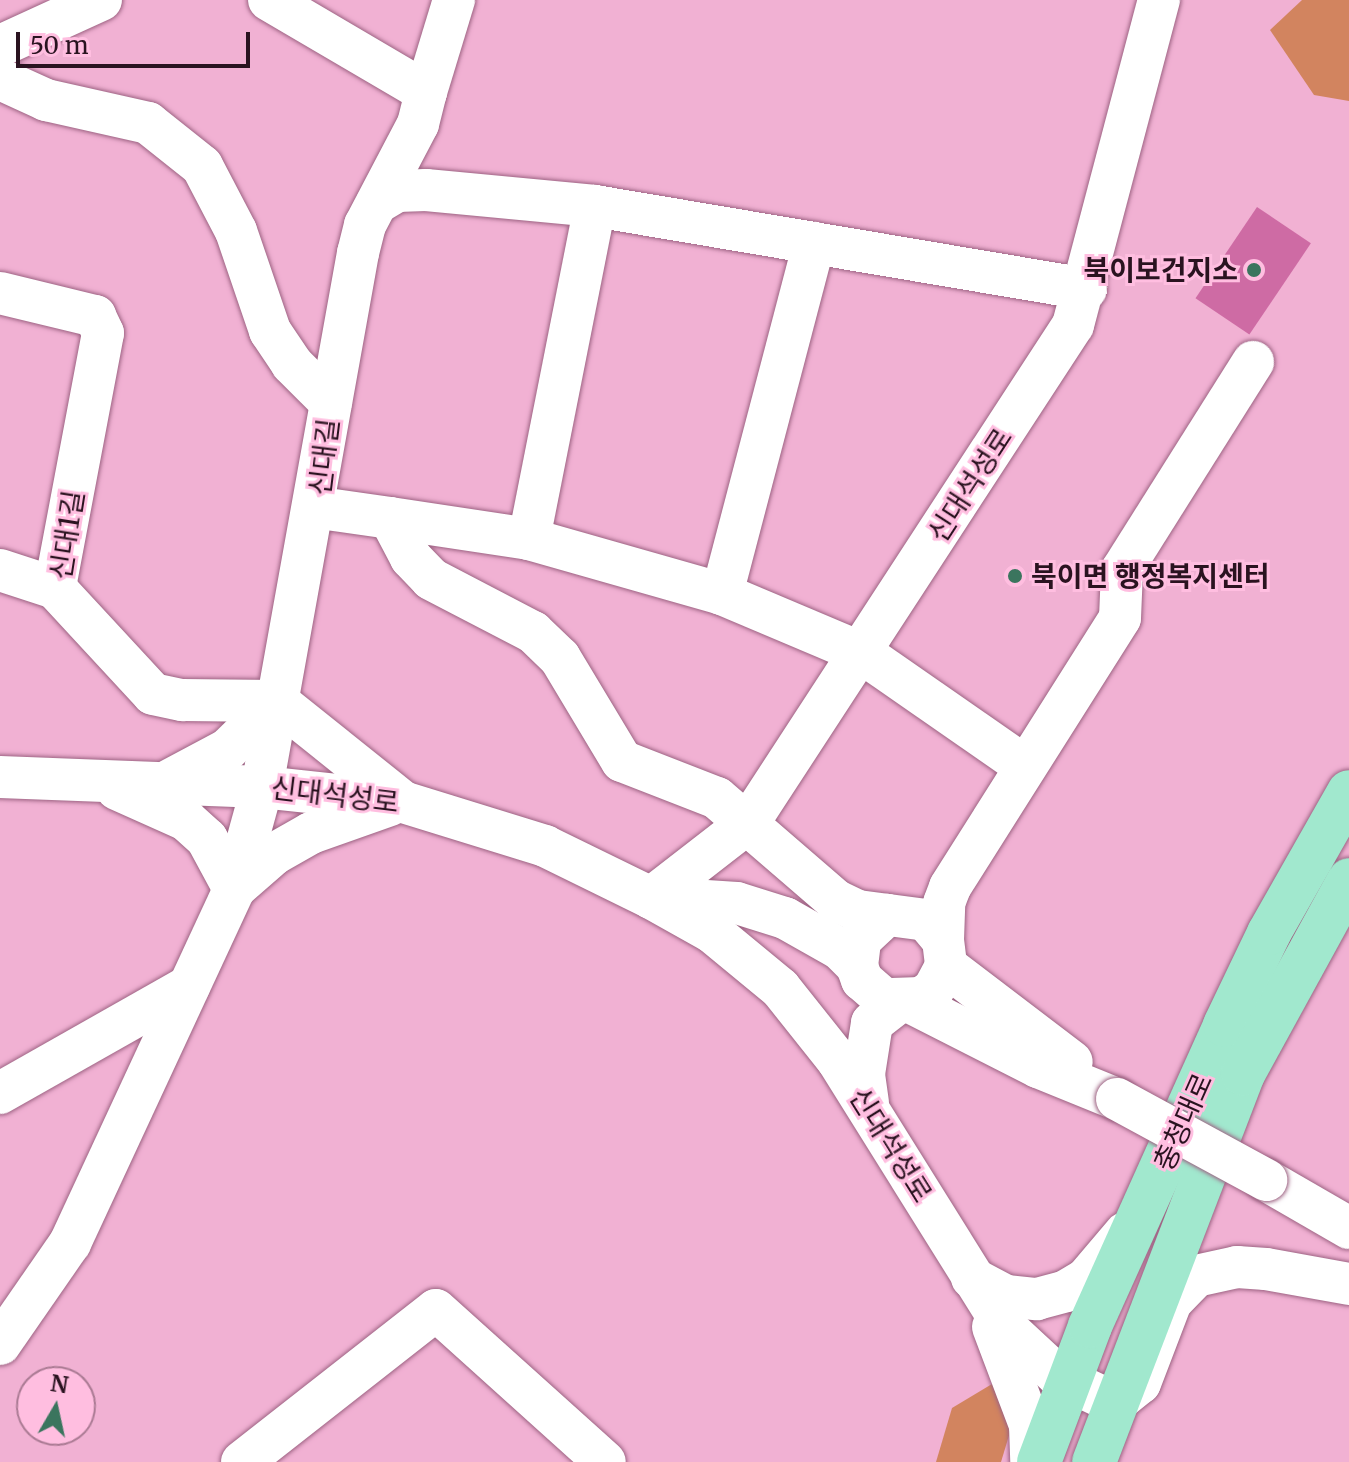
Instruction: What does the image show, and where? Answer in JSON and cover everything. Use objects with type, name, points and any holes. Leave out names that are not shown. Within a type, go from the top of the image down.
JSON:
[{"type":"main road","name":"충청대로","points":[[1039,1462],[1069,1383],[1269,933],[1349,792]]},
{"type":"main road","name":"충청대로","points":[[1094,1462],[1243,1074],[1349,880]]},
{"type":"street","points":[[0,46],[101,0]]},
{"type":"street","points":[[269,0],[426,92]]},
{"type":"street","name":"신대길","points":[[454,0],[418,124],[377,203],[358,253],[313,507],[529,539],[722,594],[862,653],[1023,765]]},
{"type":"street","name":"신대석성로","points":[[651,898],[749,822],[1073,325],[1086,289],[1159,0]]},
{"type":"street","points":[[0,79],[46,100],[148,123],[202,166],[236,231],[270,331],[292,364],[331,403]]},
{"type":"street","points":[[377,203],[397,191],[426,190],[595,206],[1086,289]]},
{"type":"street","points":[[529,539],[595,206]]},
{"type":"street","points":[[722,594],[814,243]]},
{"type":"street","name":"신대1길","points":[[0,293],[95,316],[103,333],[55,588],[153,694],[182,700],[277,701]]},
{"type":"street","points":[[869,1108],[865,1045],[872,1023],[904,1002],[933,990],[945,953],[944,903],[950,887],[1023,765],[1120,618],[1122,570],[1253,362]]},
{"type":"street","points":[[0,1344],[70,1243],[234,889],[262,787],[313,507]]},
{"type":"street","points":[[390,518],[411,558],[431,579],[533,632],[560,658],[622,761],[717,798],[749,822],[835,900],[926,920],[945,953],[1117,1099]]},
{"type":"street","points":[[0,570],[55,588]]},
{"type":"street","points":[[163,783],[216,758],[277,701]]},
{"type":"street","points":[[277,701],[403,802]]},
{"type":"street","name":"신대석성로","points":[[0,777],[262,787],[403,802],[545,846],[712,932],[780,988],[869,1108],[972,1278],[1025,1349],[1069,1383],[1115,1403]]},
{"type":"street","points":[[97,780],[186,820],[207,839],[234,889]]},
{"type":"street","points":[[234,889],[274,854],[311,833],[354,814],[403,802]]},
{"type":"street","points":[[857,966],[860,940],[894,914],[922,907],[950,887]]},
{"type":"street","points":[[651,898],[737,903],[785,918],[840,949],[857,966],[872,991],[904,1002],[1038,1067],[1117,1099],[1349,1228]]},
{"type":"street","points":[[0,1093],[189,986]]},
{"type":"street","points":[[972,1278],[1006,1296],[1037,1299],[1066,1291],[1107,1259],[1150,1198]]},
{"type":"street","points":[[1115,1403],[1140,1383],[1171,1302],[1196,1276],[1237,1267],[1349,1284]]},
{"type":"street","points":[[972,1278],[1030,1425],[1031,1462]]},
{"type":"street","points":[[242,1462],[436,1310],[605,1462]]},
{"type":"shaded area","points":[[1302,0],[1349,0],[1349,101],[1314,95],[1270,30]]},
{"type":"shaded area","points":[[997,1381],[1014,1419],[1001,1462],[936,1462],[952,1408]]},
{"type":"building","name":"북이보건지소","points":[[1257,207],[1311,243],[1249,335],[1195,298]]},
{"type":"place","name":"북이보건지소","points":[[1254,270]]},
{"type":"place","name":"북이면 행정복지센터","points":[[1015,576]]}]
